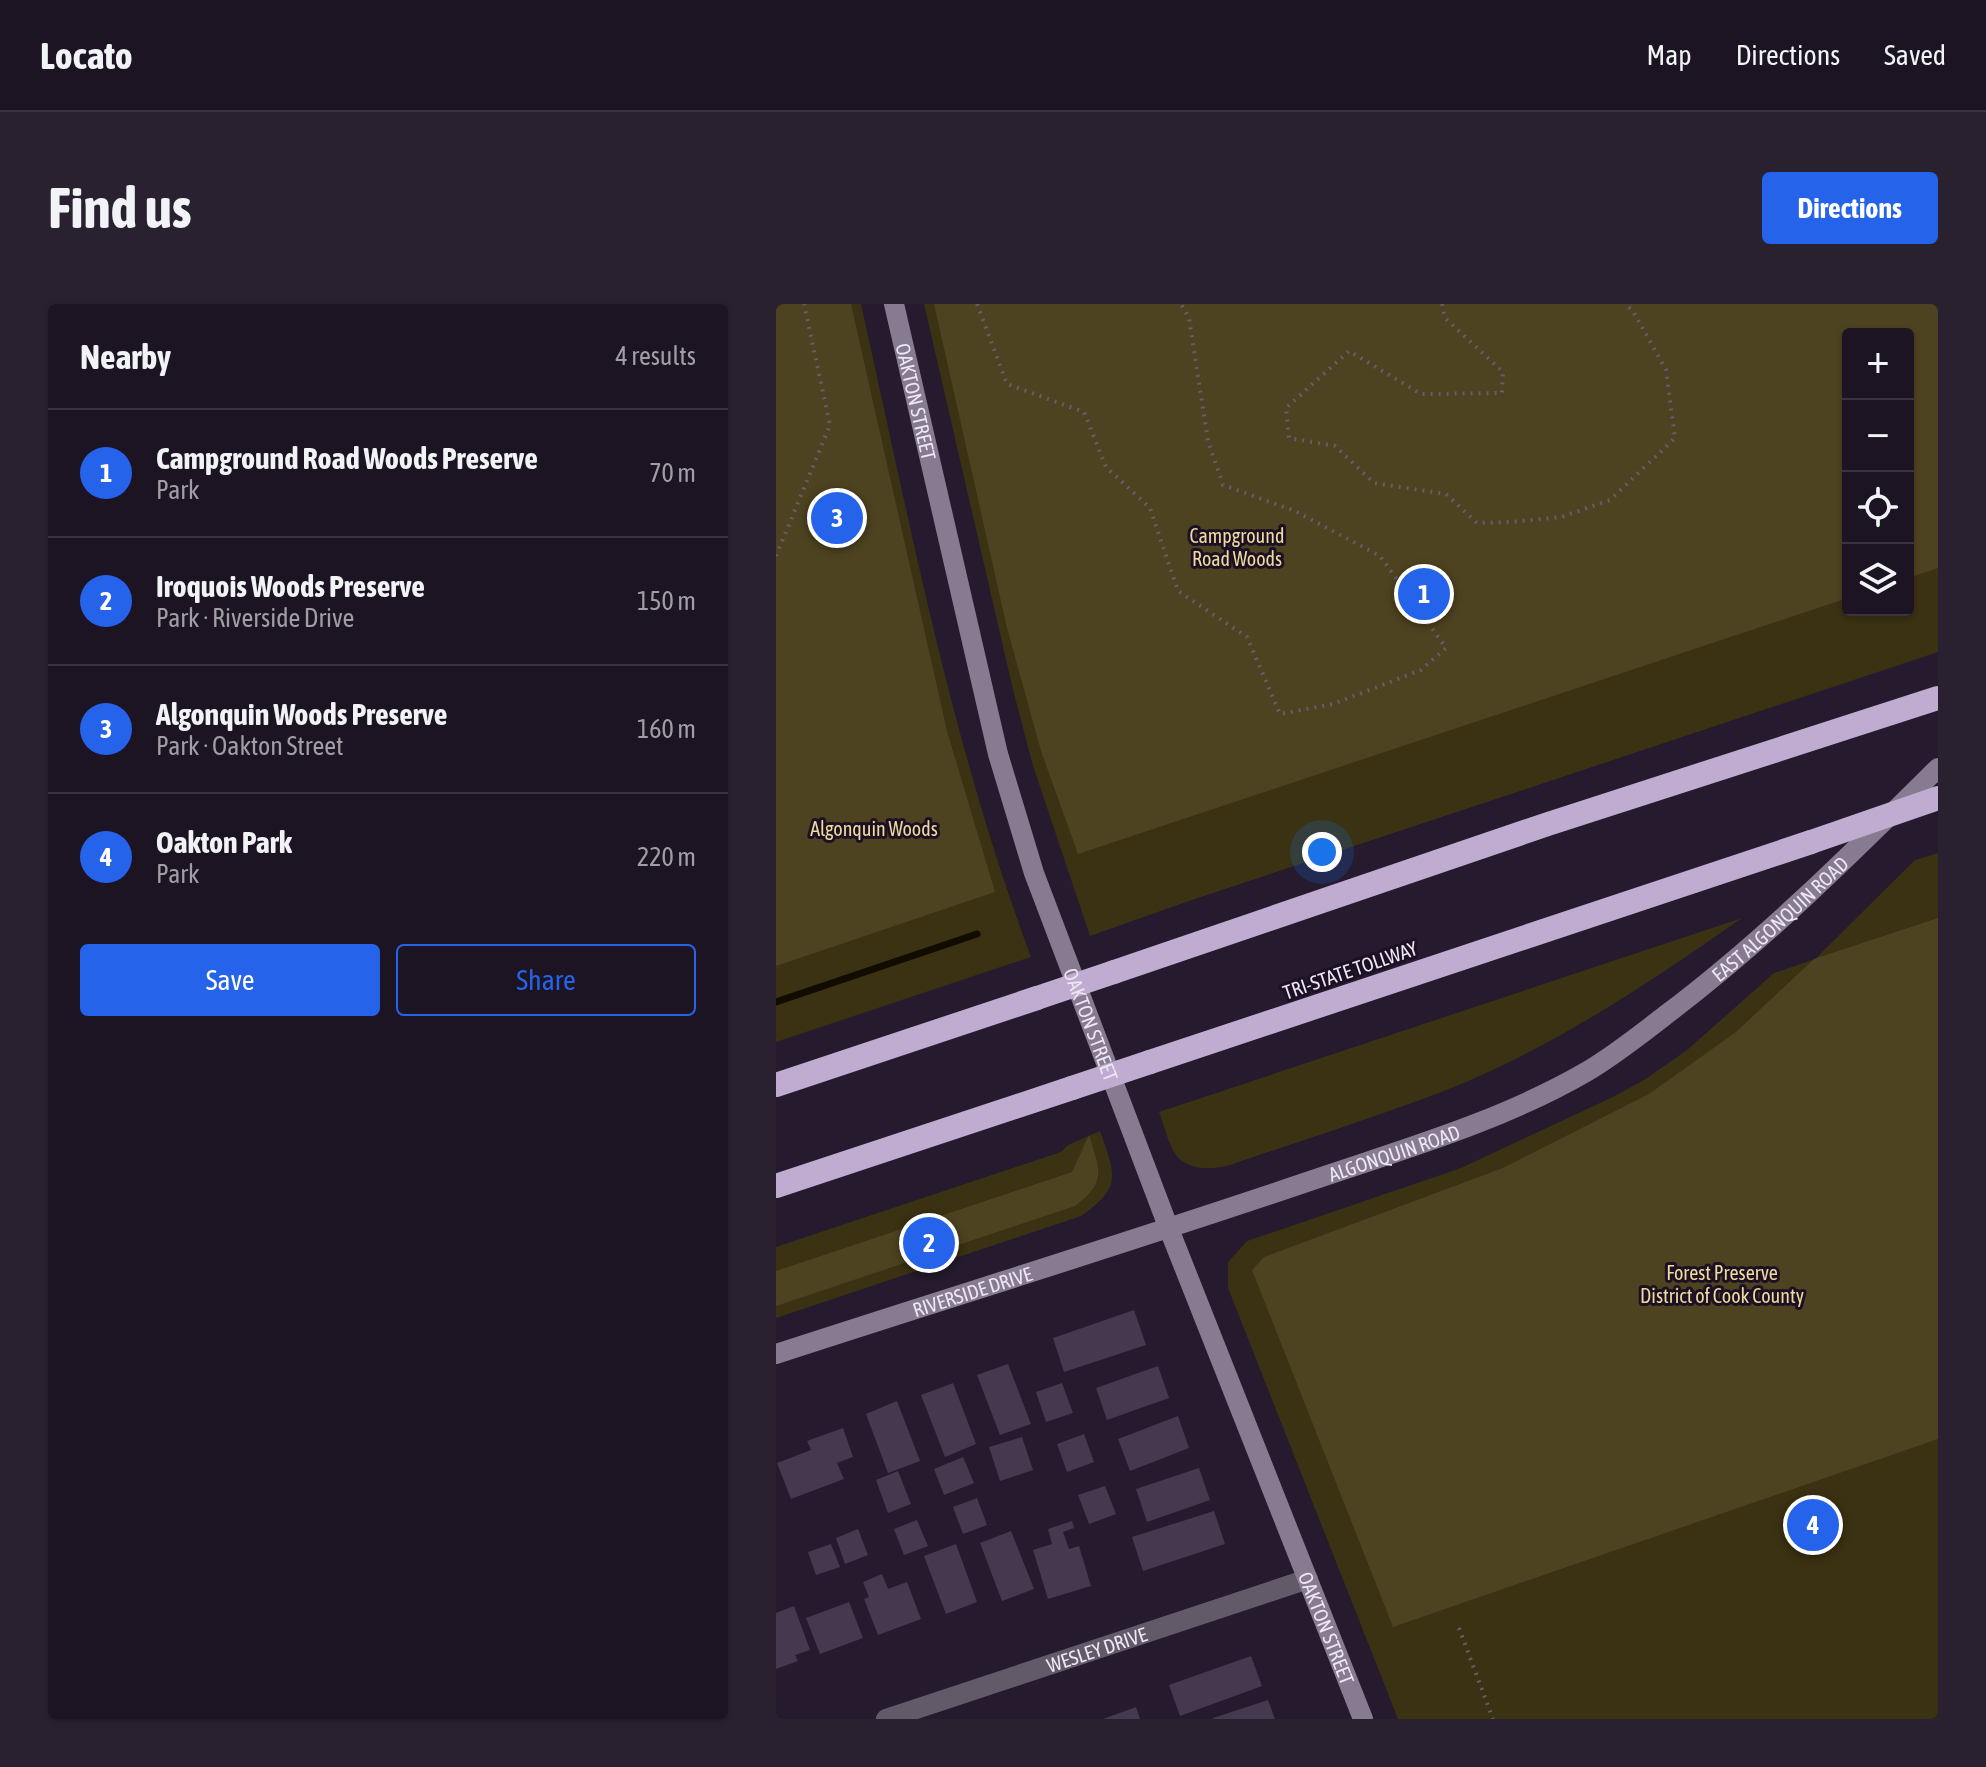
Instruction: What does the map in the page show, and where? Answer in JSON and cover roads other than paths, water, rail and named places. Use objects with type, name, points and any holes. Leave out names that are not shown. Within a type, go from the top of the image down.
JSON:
[{"type":"highway","points":[[776,1085],[1548,824],[1938,698]]},
{"type":"highway","name":"TRI-STATE TOLLWAY","points":[[776,1186],[1938,798]]},
{"type":"main road","name":"OAKTON STREET","points":[[894,304],[998,754],[1034,873],[1169,1229],[1363,1719]]},
{"type":"main road","name":"EAST ALGONQUIN ROAD","points":[[1610,1057],[1716,978],[1797,907],[1938,768]]},
{"type":"main road","name":"ALGONQUIN ROAD","points":[[1169,1229],[1491,1118],[1610,1057]]},
{"type":"main road","name":"RIVERSIDE DRIVE","points":[[776,1354],[1169,1229]]},
{"type":"street","name":"WESLEY DRIVE","points":[[886,1719],[1308,1579]]},
{"type":"waterway","points":[[776,1002],[977,934]]},
{"type":"place","name":"Algonquin Woods Preserve","points":[[837,518]]},
{"type":"place","name":"Campground Road Woods Preserve","points":[[1424,594]]},
{"type":"place","name":"Iroquois Woods Preserve","points":[[929,1243]]},
{"type":"place","name":"Oakton Park","points":[[1813,1525]]},
{"type":"park label","name":"Campground Road Woods","points":[[1237,546]]},
{"type":"park label","name":"Algonquin Woods","points":[[874,828]]},
{"type":"park label","name":"Forest Preserve District of Cook County","points":[[1722,1284]]}]
